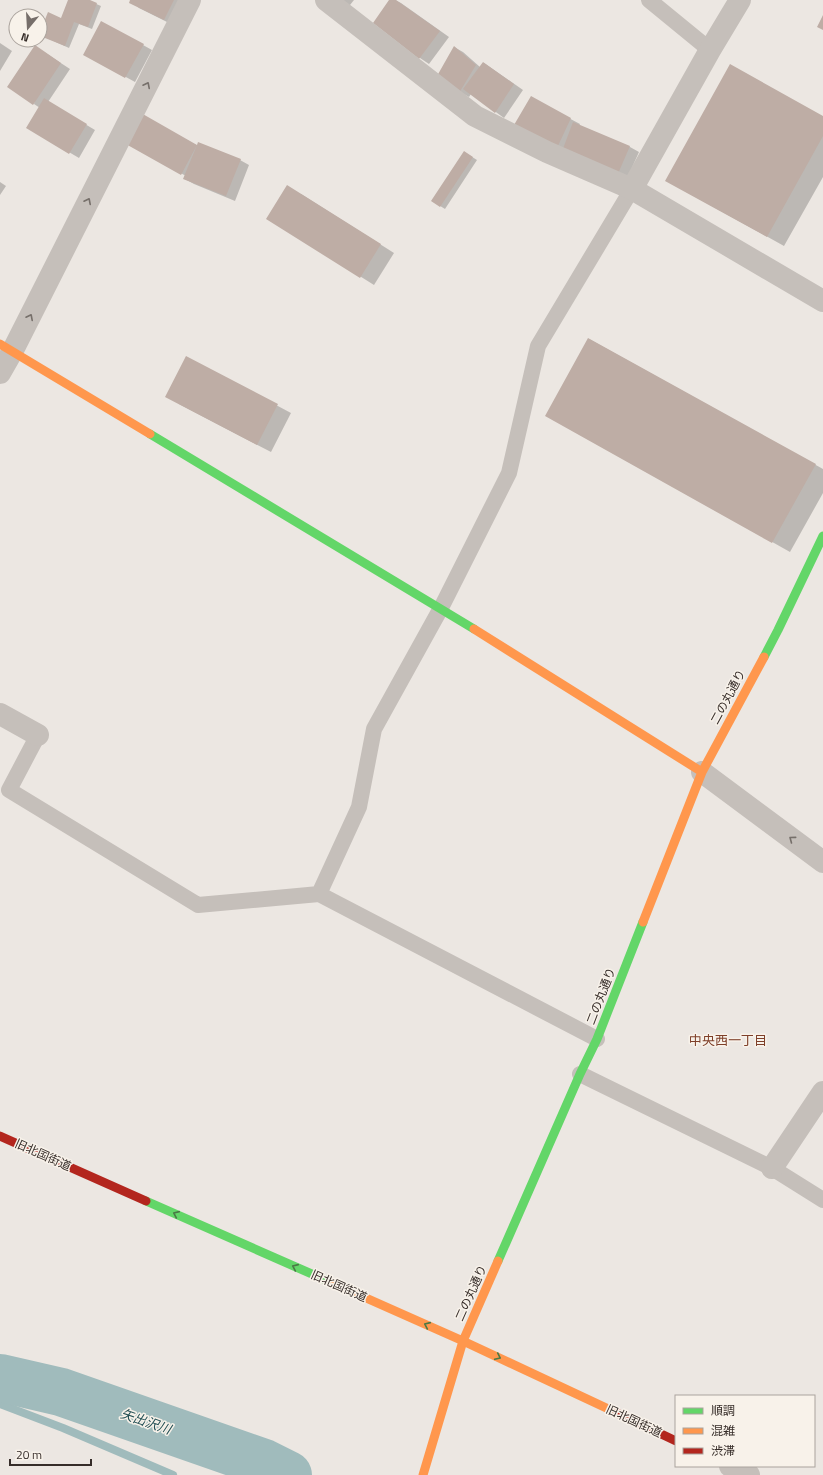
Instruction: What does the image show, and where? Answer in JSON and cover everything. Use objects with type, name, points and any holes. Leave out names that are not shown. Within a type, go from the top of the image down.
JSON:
[{"type":"street","points":[[0,373],[6,348],[190,0]]},
{"type":"street","points":[[326,0],[475,116],[547,152],[632,189],[823,301]]},
{"type":"street","points":[[632,189],[710,50],[740,0]]},
{"type":"street","points":[[6,348],[441,608],[702,772],[822,858]]},
{"type":"street","name":"二の丸通り","points":[[423,1475],[463,1341],[580,1074],[597,1039],[702,772],[778,630],[823,536]]},
{"type":"street","points":[[0,714],[38,735]]},
{"type":"street","points":[[772,1168],[823,1092]]},
{"type":"street","name":"旧北国街道","points":[[0,1136],[463,1341],[675,1441]]},
{"type":"street","points":[[732,1467],[749,1475]]},
{"type":"lane","points":[[649,0],[710,50]]},
{"type":"lane","points":[[320,894],[359,807],[374,729],[441,608],[509,473],[538,346],[632,189]]},
{"type":"lane","points":[[38,735],[9,790],[198,905],[320,894],[597,1039]]},
{"type":"lane","points":[[580,1074],[772,1168],[823,1200]]},
{"type":"building","points":[[68,0],[90,0],[97,3],[88,27],[74,22],[65,46],[48,39],[48,12],[61,18]]},
{"type":"building","points":[[130,0],[174,0],[164,20],[129,3]]},
{"type":"building","points":[[389,0],[396,0],[440,31],[419,59],[373,23]]},
{"type":"building","points":[[823,15],[823,30],[817,27]]},
{"type":"building","points":[[101,21],[144,44],[125,78],[83,55]]},
{"type":"building","points":[[454,46],[476,65],[459,93],[437,76]]},
{"type":"building","points":[[33,48],[39,48],[61,63],[33,105],[7,87]]},
{"type":"building","points":[[483,62],[514,84],[495,113],[463,89]]},
{"type":"building","points":[[730,64],[823,116],[823,136],[767,237],[665,181]]},
{"type":"building","points":[[531,96],[571,118],[557,148],[514,125]]},
{"type":"building","points":[[44,98],[87,124],[69,154],[26,128]]},
{"type":"building","points":[[141,113],[197,145],[181,175],[124,143]]},
{"type":"building","points":[[573,122],[630,146],[617,176],[561,154]]},
{"type":"building","points":[[198,142],[241,159],[226,196],[183,179]]},
{"type":"building","points":[[464,151],[473,157],[440,207],[431,201]]},
{"type":"building","points":[[287,185],[381,244],[360,278],[266,219]]},
{"type":"building","points":[[588,338],[816,464],[772,543],[545,416]]},
{"type":"building","points":[[186,356],[278,404],[257,445],[165,397]]},
{"type":"waterway","name":"矢出沢川","points":[[0,1378],[61,1392],[264,1463],[288,1475]]},
{"type":"waterway","points":[[0,1404],[63,1428],[173,1475]]},
{"type":"traffic: fast","points":[[150,434],[474,629]]},
{"type":"traffic: fast","points":[[764,657],[823,536]]},
{"type":"traffic: fast","points":[[498,1261],[580,1074],[597,1039],[643,922]]},
{"type":"traffic: fast","points":[[146,1201],[330,1282]]},
{"type":"traffic: slow","points":[[0,344],[150,434]]},
{"type":"traffic: slow","points":[[474,629],[702,772]]},
{"type":"traffic: slow","points":[[643,922],[702,772],[764,657]]},
{"type":"traffic: slow","points":[[423,1475],[463,1341],[498,1261]]},
{"type":"traffic: slow","points":[[330,1282],[463,1341],[617,1413]]},
{"type":"traffic: jam","points":[[0,1136],[146,1201]]},
{"type":"traffic: jam","points":[[617,1413],[675,1441]]},
{"type":"district","name":"中央西一丁目","points":[[728,1040]]}]
